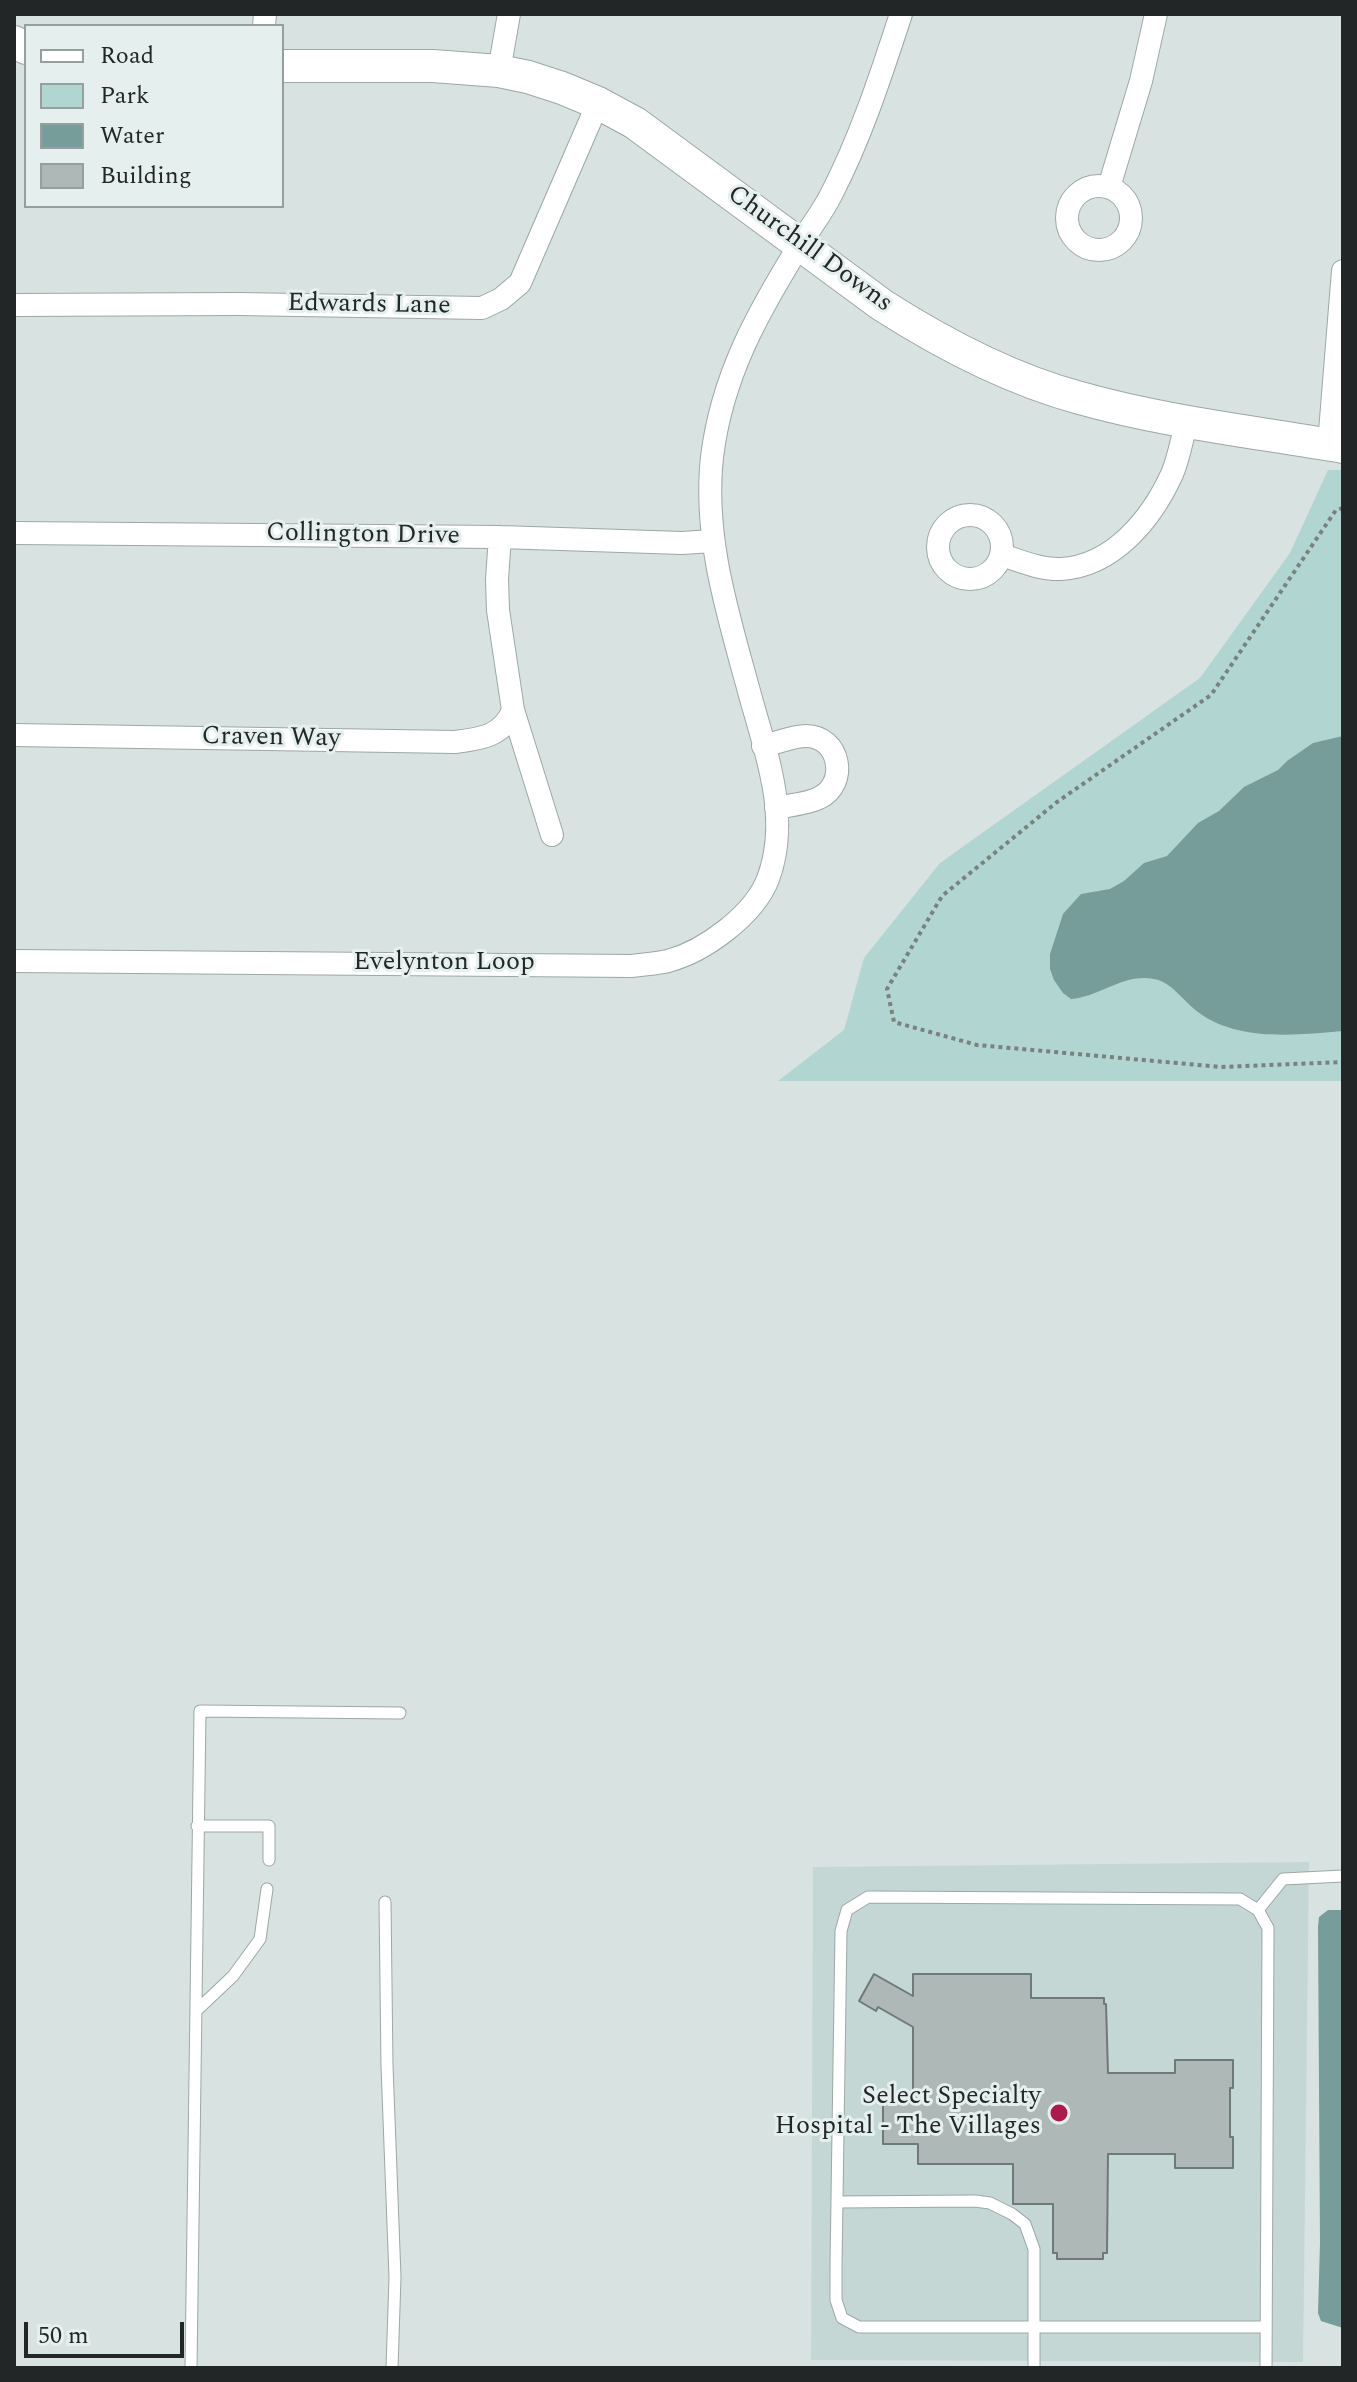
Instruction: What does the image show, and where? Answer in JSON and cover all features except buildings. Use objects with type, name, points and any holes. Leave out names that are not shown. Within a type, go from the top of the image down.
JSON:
[{"type":"street","points":[[499,71],[509,14]]},
{"type":"street","name":"Evelynton Loop","points":[[14,961],[632,966],[669,961],[708,943],[744,914],[767,880],[776,847],[776,808],[772,776],[724,599],[712,541],[712,458],[720,412],[750,330],[830,198],[844,169],[858,138],[901,14]]},
{"type":"street","points":[[1109,187],[1141,81],[1156,14]]},
{"type":"street","name":"Churchill Downs","points":[[284,66],[445,67],[499,71],[528,77],[598,103],[635,123],[799,245],[915,326],[994,367],[1077,398],[1187,421],[1336,445]]},
{"type":"street","name":"Edwards Lane","points":[[14,305],[238,304],[482,308],[501,299],[520,283],[598,103]]},
{"type":"street","points":[[1336,445],[1343,271]]},
{"type":"street","points":[[1002,555],[1058,570],[1080,567],[1125,541],[1154,508],[1173,472],[1187,421]]},
{"type":"street","name":"Collington Drive","points":[[14,533],[712,541]]},
{"type":"street","points":[[500,537],[498,610],[513,710],[552,835]]},
{"type":"street","name":"Craven Way","points":[[14,735],[455,742],[480,739],[499,732],[513,710]]},
{"type":"street","points":[[763,746],[807,736],[821,740],[832,749],[838,762],[837,777],[830,790],[819,798],[776,808]]},
{"type":"lane","points":[[191,2368],[200,1711],[400,1713]]},
{"type":"lane","points":[[197,1826],[269,1826],[269,1860]]},
{"type":"lane","points":[[1258,1910],[1283,1879],[1343,1876]]},
{"type":"lane","points":[[196,2011],[233,1976],[260,1939],[267,1889]]},
{"type":"lane","points":[[1265,2327],[859,2327],[842,2318],[836,2300],[837,2202],[841,1931],[847,1910],[868,1897],[1240,1899],[1258,1910],[1268,1928],[1266,2368]]},
{"type":"lane","points":[[385,1902],[395,2277],[392,2368]]},
{"type":"lane","points":[[837,2202],[975,2201],[990,2203],[1025,2224],[1034,2249],[1034,2368]]},
{"type":"path","points":[[1343,508],[1336,510],[1211,695],[1057,802],[942,896],[887,989],[894,1022],[977,1045],[1221,1067],[1343,1062]]},
{"type":"shaded area","name":"Select Specialty Hospital - The Villages","points":[[1309,1862],[1303,2362],[811,2360],[813,1867]]},
{"type":"green space","points":[[1328,470],[1343,470],[1343,1081],[778,1081],[844,1030],[864,958],[940,863],[1200,678],[1290,553]]},
{"type":"water","points":[[1343,736],[1343,1031],[1268,1034],[1231,1028],[1198,1012],[1172,988],[1154,979],[1132,979],[1071,999],[1063,993],[1050,969],[1050,954],[1063,914],[1081,894],[1110,889],[1144,863],[1167,856],[1198,823],[1219,811],[1244,787],[1278,770],[1313,743]]},
{"type":"water","points":[[1328,1910],[1343,1910],[1343,2328],[1321,2321],[1318,2313],[1318,1927],[1319,1917]]},
{"type":"place","name":"Select Specialty Hospital - The Villages","points":[[1059,2113]]}]
